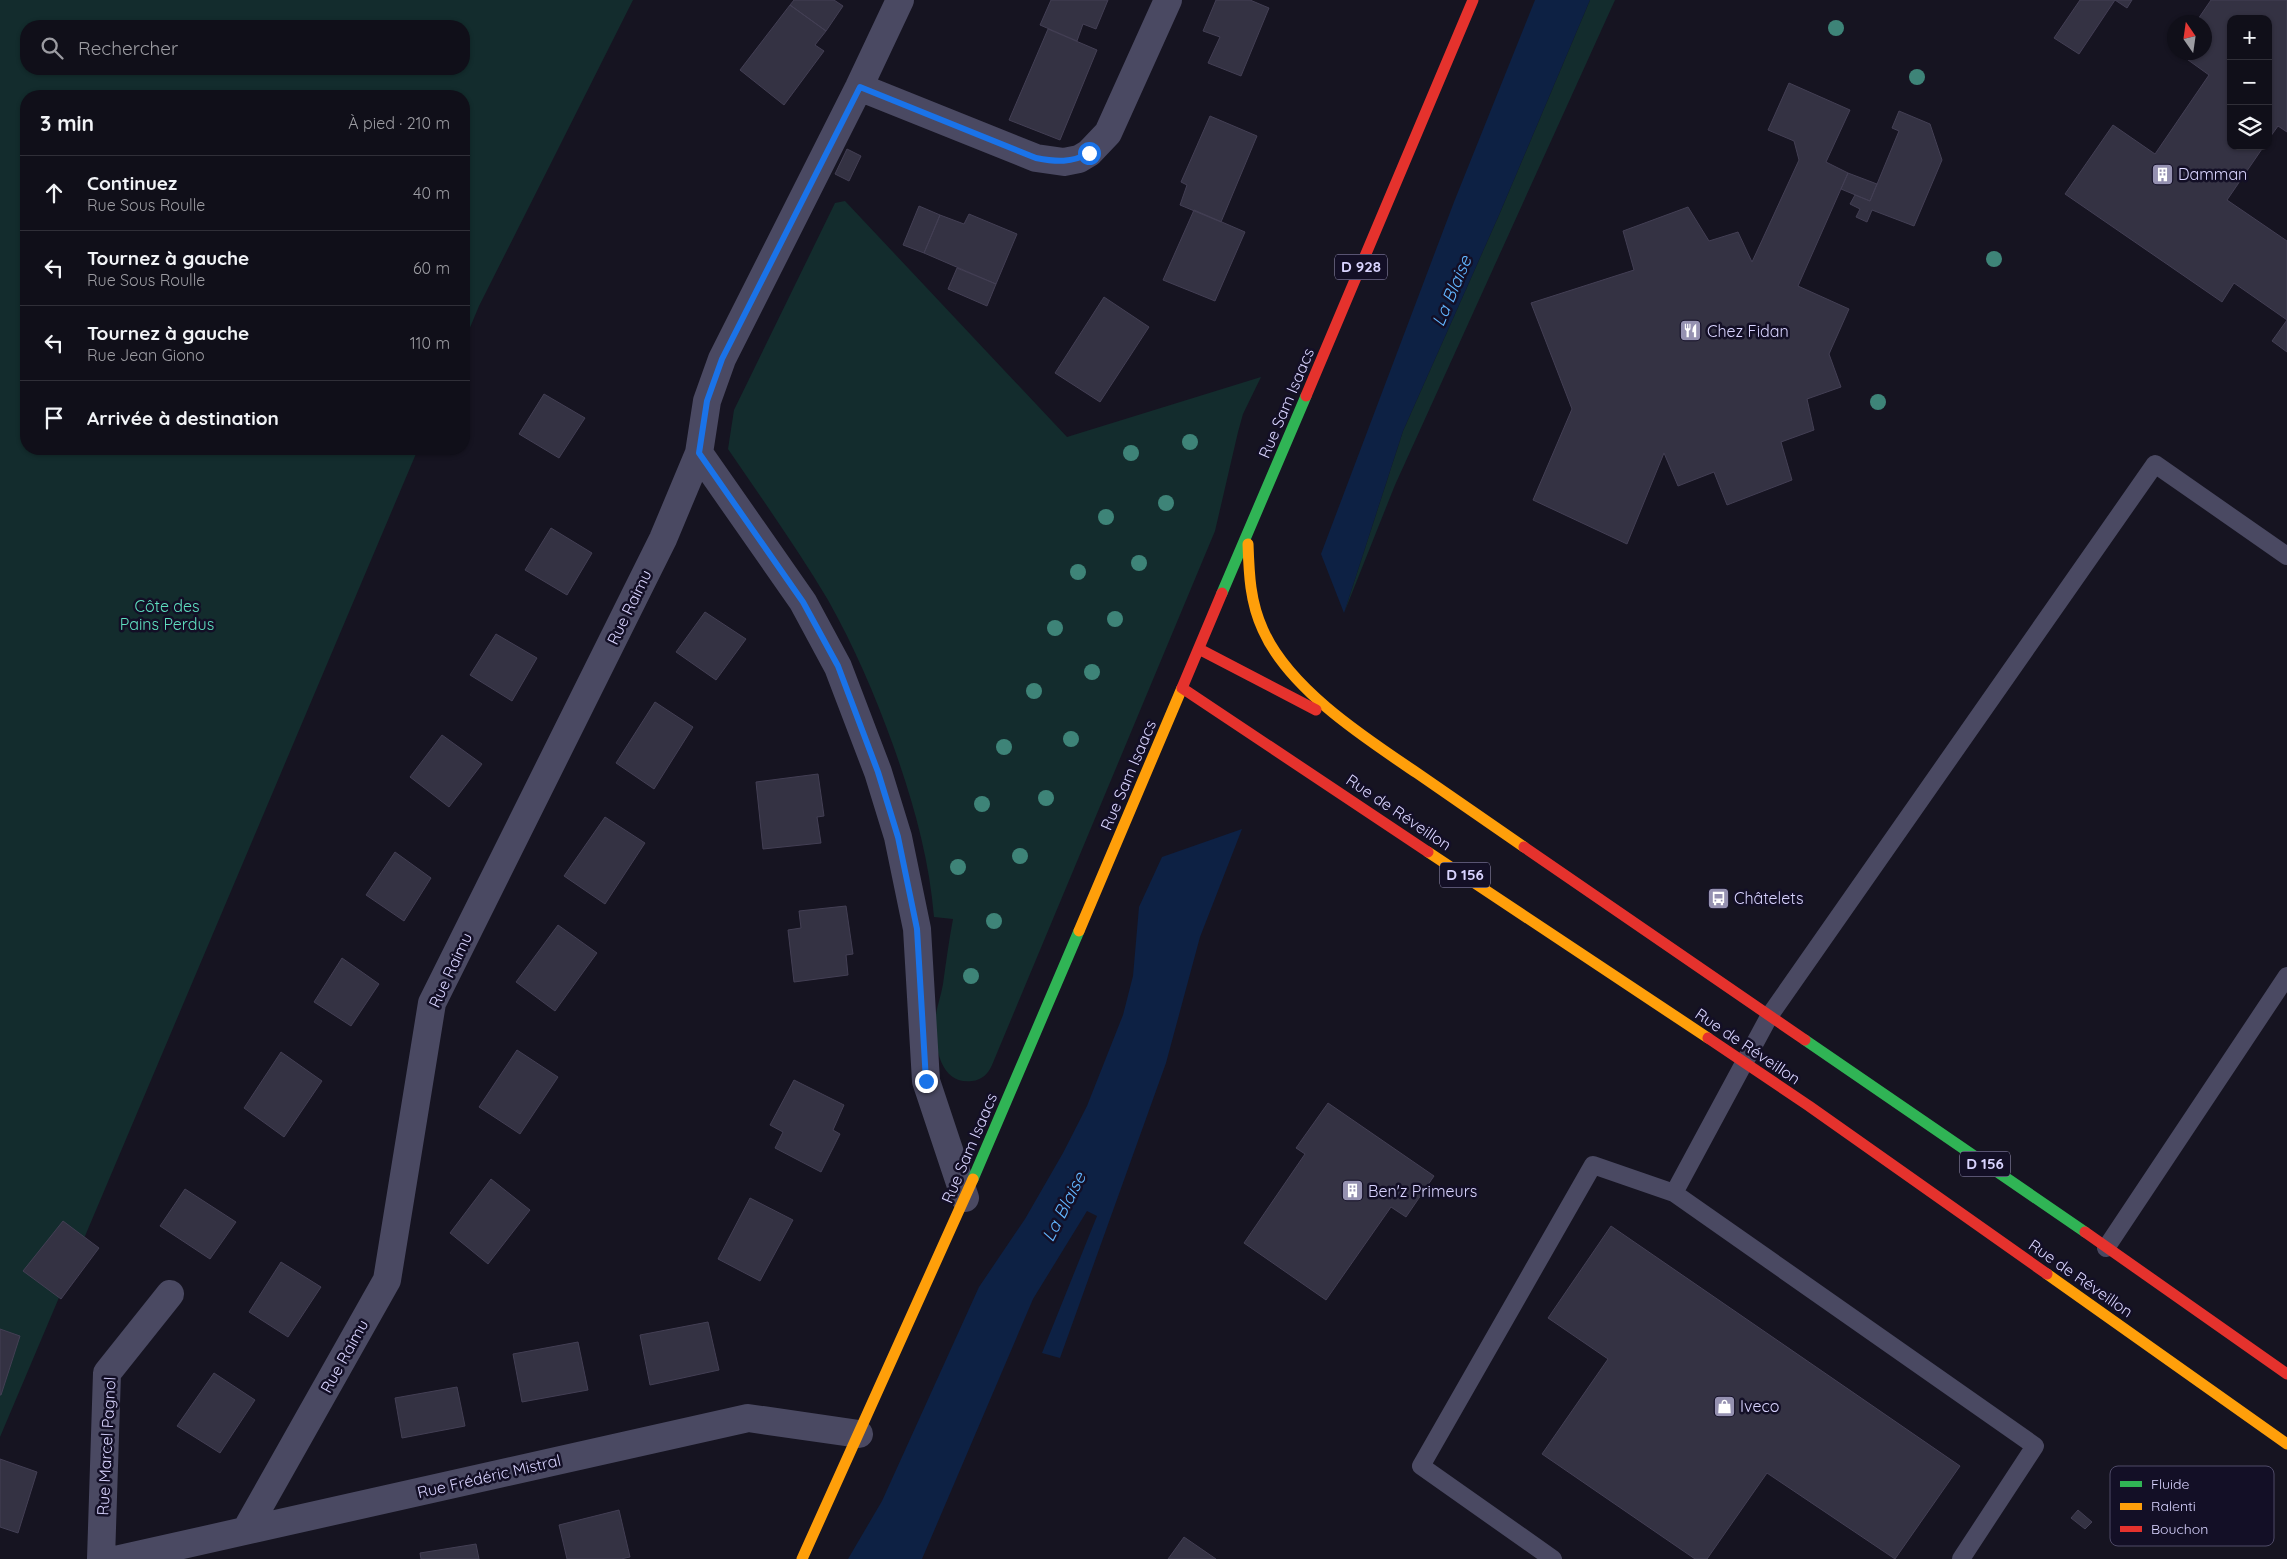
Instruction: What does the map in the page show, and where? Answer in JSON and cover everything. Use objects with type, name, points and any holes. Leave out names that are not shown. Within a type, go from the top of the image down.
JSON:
[{"type":"main road","name":"Rue Sam Isaacs","points":[[802,1559],[966,1198],[1473,0]]},
{"type":"main road","name":"D 156","points":[[1249,533],[1250,593],[1258,619],[1271,646],[1296,678],[1357,732]]},
{"type":"main road","name":"D 156","points":[[1199,649],[1357,732],[1770,1015],[2287,1374]]},
{"type":"main road","name":"Rue de Réveillon","points":[[1182,688],[1809,1106],[2287,1444]]},
{"type":"street","name":"Rue Raimu","points":[[246,1530],[387,1280],[432,1003],[663,539],[699,453],[707,401],[722,359],[860,87],[900,0]]},
{"type":"street","points":[[860,87],[1036,158],[1064,162],[1079,159],[1089,153],[1108,133],[1117,117],[1168,0]]},
{"type":"street","points":[[699,453],[803,602],[838,666],[878,772],[898,837],[917,929],[926,1081],[966,1198]]},
{"type":"street","name":"Rue Marcel Pagnol","points":[[101,1559],[106,1373],[170,1294]]},
{"type":"street","name":"Rue Frédéric Mistral","points":[[120,1559],[748,1418],[859,1434]]},
{"type":"lane","points":[[1674,1193],[1770,1015],[2155,464],[2287,556]]},
{"type":"lane","points":[[2106,1248],[2287,976]]},
{"type":"lane","points":[[1553,1559],[1422,1466],[1593,1165],[1674,1193],[2035,1446],[1961,1559]]},
{"type":"green space","name":"Côte des Pains Perdus","points":[[0,0],[633,0],[479,306],[470,328],[470,90],[20,90],[20,455],[415,455],[0,1437]]},
{"type":"green space","points":[[1590,0],[1615,0],[1395,485],[1344,613],[1403,431],[1499,215]]},
{"type":"green space","points":[[845,201],[1067,437],[1261,377],[1243,414],[1215,531],[992,1065],[984,1076],[972,1081],[961,1081],[953,1077],[941,1062],[938,1052],[935,1031],[936,1012],[943,984],[953,919],[934,917],[932,895],[919,830],[907,787],[886,726],[838,617],[792,543],[728,449],[734,410],[835,203]]},
{"type":"water","name":"La Blaise","points":[[1535,0],[1590,0],[1499,215],[1403,431],[1344,613],[1321,554],[1454,202]]},
{"type":"water","name":"La Blaise","points":[[1242,829],[1200,937],[1166,1063],[1060,1358],[1042,1353],[1097,1216],[1087,1211],[1033,1299],[922,1559],[848,1559],[882,1501],[979,1287],[1025,1219],[1063,1153],[1087,1106],[1123,1015],[1133,976],[1139,907],[1162,857]]},
{"type":"building","points":[[794,0],[834,0],[843,6],[826,31],[790,5]]},
{"type":"building","points":[[1051,0],[1108,0],[1096,29],[1083,24],[1077,41],[1040,25]]},
{"type":"building","points":[[1216,0],[1250,0],[1269,8],[1241,76],[1208,63],[1220,37],[1203,31]]},
{"type":"building","points":[[2080,0],[2115,0],[2079,54],[2054,38]]},
{"type":"building","points":[[2115,0],[2132,0],[2127,8]]},
{"type":"building","name":"Damman","points":[[2211,0],[2287,0],[2287,132],[2278,126],[2272,134],[2272,15],[2227,15],[2227,150],[2261,150],[2227,200],[2287,241],[2287,320],[2234,283],[2222,302],[2065,194],[2113,125],[2155,154],[2209,75],[2188,60],[2212,60],[2212,15],[2201,15]]},
{"type":"building","points":[[790,5],[826,31],[815,45],[824,51],[784,105],[740,70]]},
{"type":"building","points":[[1048,29],[1097,50],[1060,140],[1009,120]]},
{"type":"building","name":"Chez Fidan","points":[[1789,83],[1850,110],[1826,162],[1848,173],[1798,286],[1849,309],[1829,354],[1841,387],[1807,399],[1814,430],[1781,442],[1792,480],[1727,505],[1714,472],[1678,486],[1664,453],[1627,544],[1533,500],[1572,409],[1531,303],[1634,270],[1623,231],[1688,207],[1709,241],[1738,232],[1752,262],[1799,160],[1794,141],[1768,130]]},
{"type":"building","points":[[1899,111],[1930,124],[1942,160],[1914,226],[1872,210],[1867,222],[1856,217],[1860,209],[1850,204],[1855,195],[1870,201],[1899,131],[1892,128]]},
{"type":"building","points":[[1210,116],[1257,136],[1221,222],[1180,205],[1187,185],[1181,182]]},
{"type":"building","points":[[847,149],[861,156],[849,181],[835,174]]},
{"type":"building","points":[[1848,173],[1877,184],[1870,201],[1841,189]]},
{"type":"building","points":[[919,206],[940,215],[924,253],[903,245]]},
{"type":"building","points":[[1194,210],[1245,232],[1215,301],[1163,280]]},
{"type":"building","points":[[969,214],[1017,234],[996,284],[924,253],[940,215],[964,224]]},
{"type":"building","points":[[957,268],[996,284],[987,306],[948,289]]},
{"type":"building","points":[[1104,297],[1149,327],[1100,402],[1055,373]]},
{"type":"building","points":[[2287,320],[2287,352],[2272,341]]},
{"type":"building","points":[[544,394],[585,418],[559,458],[519,434]]},
{"type":"building","points":[[551,528],[592,553],[567,595],[525,570]]},
{"type":"building","points":[[705,612],[746,639],[716,680],[676,652]]},
{"type":"building","points":[[496,634],[537,658],[512,701],[470,675]]},
{"type":"building","points":[[655,702],[693,727],[654,789],[616,763]]},
{"type":"building","points":[[442,735],[482,764],[449,807],[410,777]]},
{"type":"building","points":[[818,774],[824,816],[817,817],[821,843],[763,849],[756,782]]},
{"type":"building","points":[[605,817],[645,843],[605,904],[564,876]]},
{"type":"building","points":[[395,852],[431,878],[404,921],[366,895]]},
{"type":"building","points":[[846,906],[853,954],[846,955],[848,975],[794,982],[788,930],[801,928],[799,911]]},
{"type":"building","points":[[558,925],[597,953],[555,1011],[516,982]]},
{"type":"building","points":[[342,958],[379,984],[351,1026],[314,1002]]},
{"type":"building","points":[[517,1050],[558,1077],[520,1134],[479,1107]]},
{"type":"building","points":[[281,1052],[322,1081],[284,1137],[244,1108]]},
{"type":"building","points":[[794,1080],[844,1105],[833,1130],[840,1134],[821,1172],[775,1148],[783,1132],[770,1125]]},
{"type":"building","name":"Ben'z Primeurs","points":[[1328,1103],[1434,1176],[1406,1217],[1391,1207],[1326,1300],[1244,1243],[1305,1154],[1296,1148]]},
{"type":"building","points":[[491,1179],[530,1210],[488,1264],[450,1233]]},
{"type":"building","points":[[185,1189],[236,1222],[210,1259],[160,1226]]},
{"type":"building","points":[[750,1198],[793,1220],[760,1281],[718,1259]]},
{"type":"building","points":[[63,1221],[99,1248],[61,1299],[23,1271]]},
{"type":"building","name":"Iveco","points":[[1611,1226],[1960,1466],[1895,1559],[1767,1473],[1707,1559],[1695,1559],[1542,1454],[1608,1359],[1548,1318]]},
{"type":"building","points":[[281,1262],[321,1287],[288,1337],[249,1312]]},
{"type":"building","points":[[708,1322],[719,1370],[650,1385],[640,1335]]},
{"type":"building","points":[[0,1329],[20,1336],[1,1395],[0,1395]]},
{"type":"building","points":[[578,1342],[588,1390],[522,1402],[513,1354]]},
{"type":"building","points":[[214,1373],[255,1400],[220,1453],[177,1426]]},
{"type":"building","points":[[457,1387],[465,1426],[402,1438],[395,1398]]},
{"type":"building","points":[[0,1459],[37,1472],[18,1533],[0,1527]]},
{"type":"building","points":[[619,1510],[630,1557],[621,1559],[567,1559],[559,1525]]},
{"type":"building","points":[[2078,1510],[2092,1522],[2085,1529],[2071,1518]]},
{"type":"building","points":[[1184,1537],[1216,1559],[1168,1559]]},
{"type":"building","points":[[476,1544],[479,1559],[421,1559],[420,1553]]},
{"type":"traffic: fast","points":[[1222,593],[1306,396]]},
{"type":"traffic: fast","points":[[973,1179],[1079,931]]},
{"type":"traffic: fast","points":[[1805,1040],[2085,1232]]},
{"type":"traffic: slow","points":[[1248,544],[1251,588],[1255,609],[1263,630],[1275,652],[1309,692],[1352,728],[1524,847]]},
{"type":"traffic: slow","points":[[1079,931],[1182,688]]},
{"type":"traffic: slow","points":[[1428,852],[1708,1038]]},
{"type":"traffic: slow","points":[[802,1559],[973,1179]]},
{"type":"traffic: slow","points":[[2047,1274],[2287,1444]]},
{"type":"traffic: jam","points":[[1306,396],[1473,0]]},
{"type":"traffic: jam","points":[[1222,593],[1182,688],[1428,852]]},
{"type":"traffic: jam","points":[[1199,649],[1316,710]]},
{"type":"traffic: jam","points":[[1524,847],[1805,1040]]},
{"type":"traffic: jam","points":[[1708,1038],[1809,1106],[2047,1274]]},
{"type":"traffic: jam","points":[[2085,1232],[2287,1374]]},
{"type":"place","name":"Damman","points":[[2162,174]]},
{"type":"place","name":"Chez Fidan","points":[[1691,331]]},
{"type":"place","name":"Châtelets","points":[[1718,898]]},
{"type":"place","name":"Ben'z Primeurs","points":[[1352,1191]]},
{"type":"place","name":"Iveco","points":[[1724,1406]]},
{"type":"route","points":[[926,1081],[917,929],[898,837],[878,772],[838,666],[803,602],[699,453],[707,401],[722,359],[860,87],[1036,158],[1064,162],[1079,159],[1089,153]]}]
